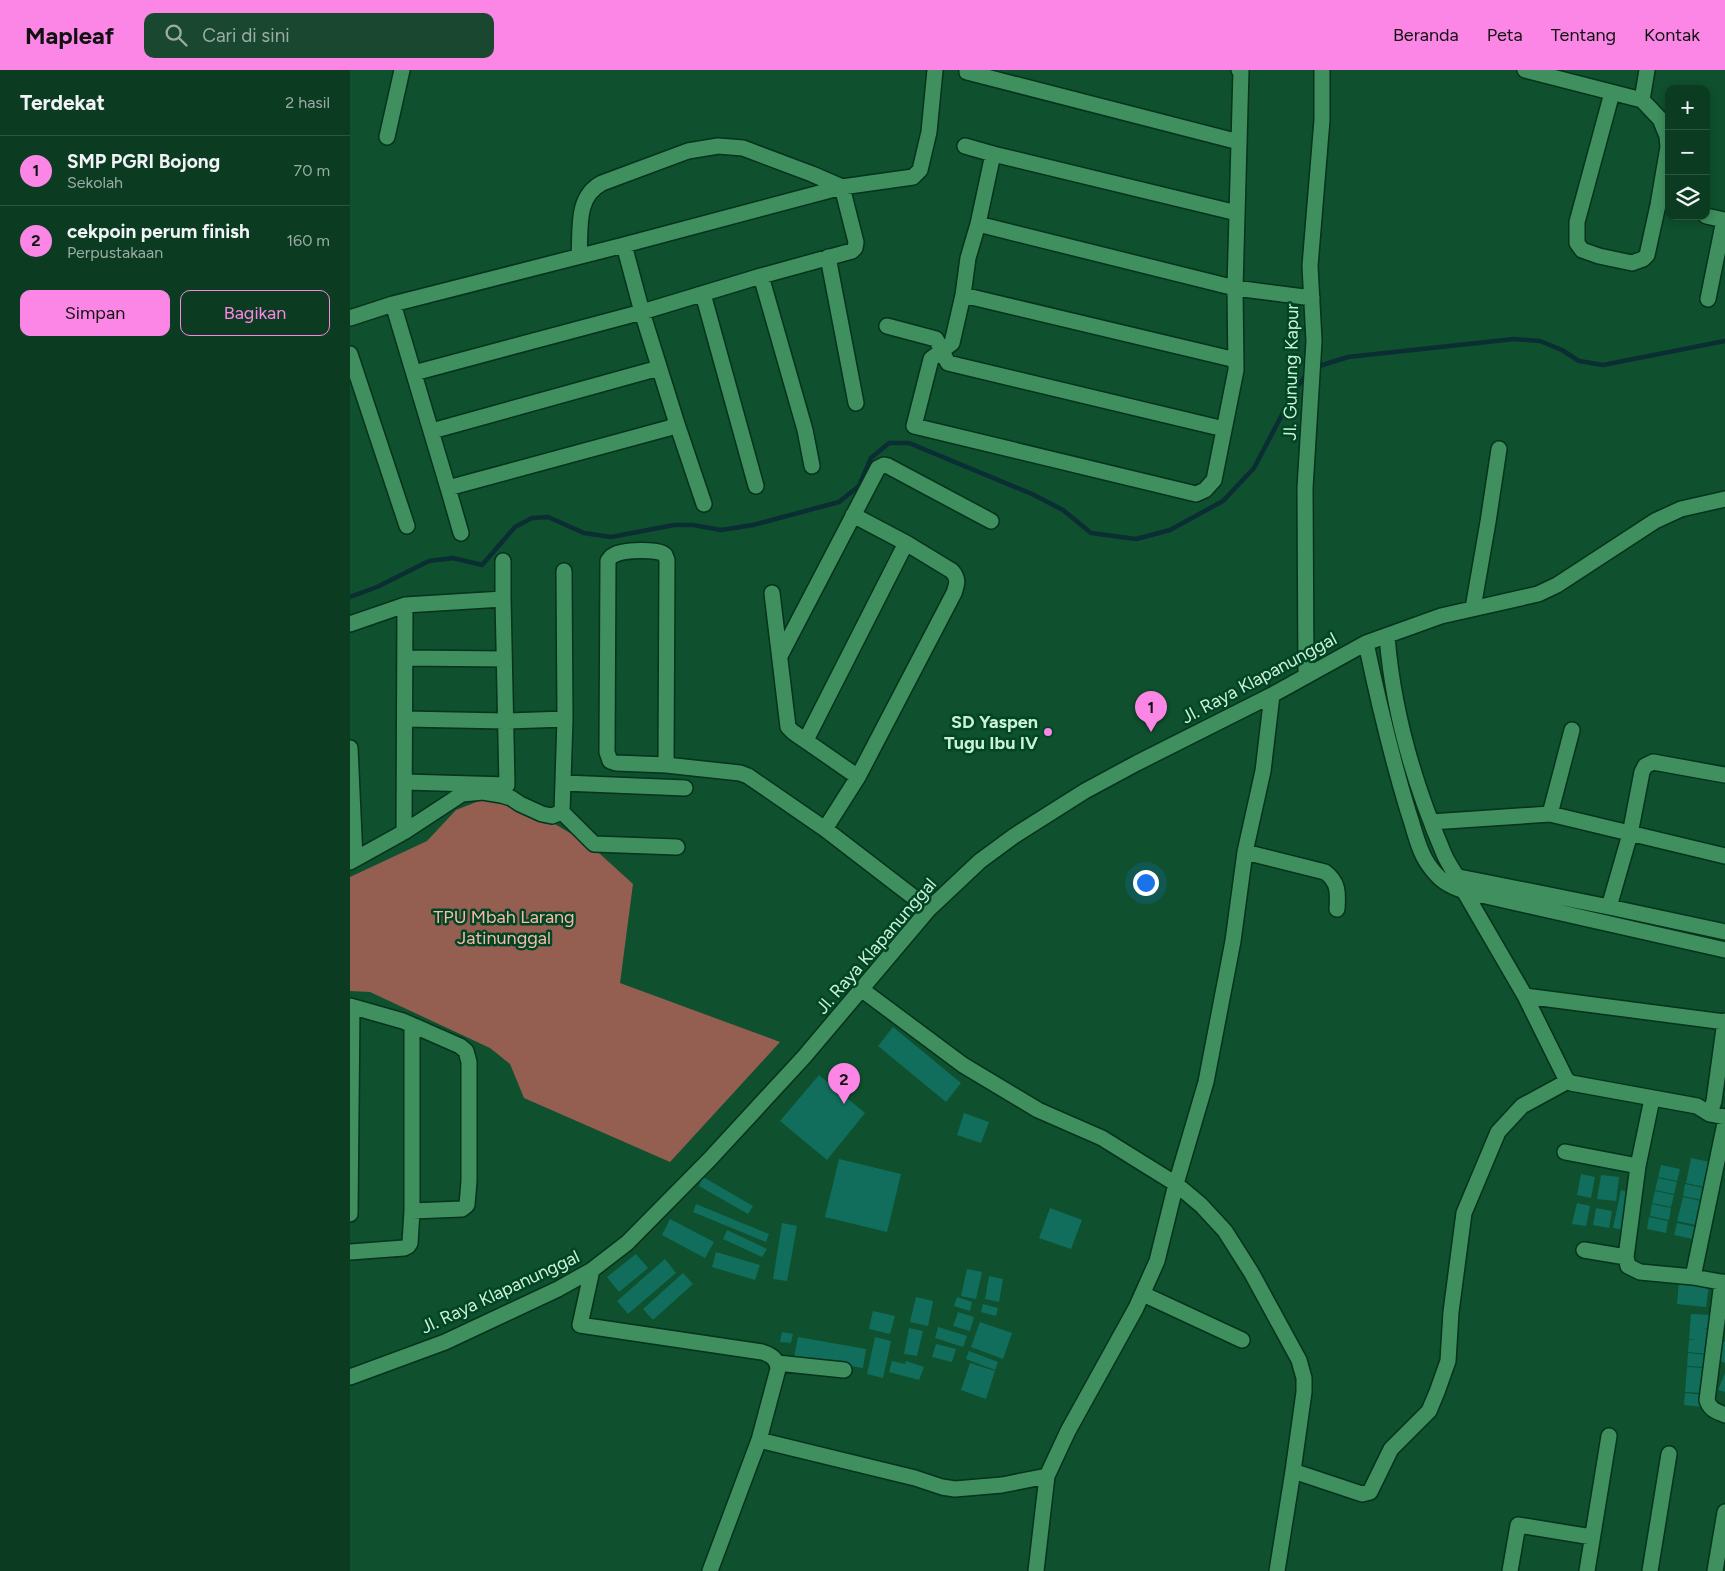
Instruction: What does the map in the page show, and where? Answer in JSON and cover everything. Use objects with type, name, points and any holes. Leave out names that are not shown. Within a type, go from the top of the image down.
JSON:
[{"type":"street","points":[[387,137],[402,70]]},
{"type":"street","points":[[967,70],[966,72],[1239,142]]},
{"type":"street","points":[[993,154],[978,224],[968,258],[963,295],[952,343],[931,359],[914,426],[1196,494],[1205,490],[1214,480],[1236,370],[1235,288],[1241,70],[1239,70]]},
{"type":"street","name":"Jl. Gunung Kapur","points":[[1306,676],[1305,515],[1314,341],[1310,266],[1322,120],[1322,70]]},
{"type":"street","points":[[1525,70],[1578,76],[1612,93],[1642,100],[1660,119],[1667,136],[1668,146],[1663,207],[1646,255],[1640,261],[1632,263],[1599,256],[1582,250],[1577,243],[1578,222],[1612,93]]},
{"type":"street","points":[[1642,100],[1647,70]]},
{"type":"street","points":[[350,318],[393,304],[624,246],[842,187],[910,178],[919,173],[929,132],[932,71]]},
{"type":"street","points":[[579,256],[582,211],[584,201],[590,190],[602,183],[688,151],[718,146],[743,148],[842,187]]},
{"type":"street","points":[[966,146],[1237,213]]},
{"type":"street","points":[[414,373],[642,312],[852,251],[855,248],[856,242],[842,187]]},
{"type":"street","points":[[1708,299],[1724,220],[1710,217]]},
{"type":"street","points":[[978,224],[1235,288],[1312,298]]},
{"type":"street","points":[[624,246],[659,368],[704,504]]},
{"type":"street","points":[[828,257],[856,404]]},
{"type":"street","points":[[761,276],[805,430],[812,466]]},
{"type":"street","points":[[703,294],[756,486]]},
{"type":"street","points":[[963,295],[1236,360]]},
{"type":"street","points":[[393,304],[461,533]]},
{"type":"street","points":[[887,326],[936,338],[948,363],[1224,428]]},
{"type":"street","points":[[350,354],[407,526]]},
{"type":"street","points":[[432,431],[659,368]]},
{"type":"street","points":[[448,488],[677,424]]},
{"type":"street","points":[[1473,608],[1499,449]]},
{"type":"street","points":[[780,656],[878,468],[884,465],[990,521]]},
{"type":"street","name":"Jl. Raya Klapanunggal","points":[[350,1377],[444,1342],[558,1289],[592,1270],[627,1243],[709,1160],[804,1057],[929,909],[980,861],[1014,836],[1085,791],[1272,695],[1366,643],[1441,616],[1473,608],[1501,604],[1548,590],[1656,521],[1680,508],[1725,499]]},
{"type":"street","points":[[825,829],[858,777],[954,594],[958,581],[952,572],[906,543],[853,515]]},
{"type":"street","points":[[806,740],[906,543]]},
{"type":"street","points":[[666,765],[665,555],[659,551],[632,551],[615,554],[608,561],[608,757],[610,761],[740,773],[748,776],[825,829],[929,909]]},
{"type":"street","points":[[503,561],[506,791]]},
{"type":"street","points":[[564,572],[566,719],[562,812],[594,844],[677,847]]},
{"type":"street","points":[[772,593],[788,727],[858,777]]},
{"type":"street","points":[[350,624],[405,605],[503,599]]},
{"type":"street","points":[[404,832],[405,605]]},
{"type":"street","points":[[1387,636],[1388,654],[1404,743],[1431,822],[1451,870],[1462,884],[1524,996],[1568,1081]]},
{"type":"street","points":[[1366,643],[1398,778],[1417,839],[1427,863],[1442,881],[1449,886],[1462,884],[1610,907],[1725,932]]},
{"type":"street","points":[[405,658],[504,659]]},
{"type":"street","points":[[1036,1571],[1047,1476],[1068,1430],[1144,1294],[1157,1261],[1176,1184],[1206,1082],[1233,941],[1245,852],[1263,771],[1272,695]]},
{"type":"street","points":[[405,719],[505,721],[566,719]]},
{"type":"street","points":[[1550,814],[1572,730]]},
{"type":"street","points":[[350,748],[352,861],[404,832],[462,794],[506,791]]},
{"type":"street","points":[[1610,907],[1630,834],[1642,772],[1645,766],[1654,762],[1725,775]]},
{"type":"street","points":[[405,782],[506,791],[542,814],[552,816],[562,812]]},
{"type":"street","points":[[564,783],[685,788]]},
{"type":"street","points":[[1431,822],[1550,814],[1725,856]]},
{"type":"street","points":[[1245,852],[1325,872],[1338,889],[1337,910]]},
{"type":"street","points":[[1462,884],[1725,950]]},
{"type":"street","points":[[861,989],[963,1065],[1038,1110],[1102,1138],[1176,1184],[1201,1205],[1224,1231],[1251,1272],[1300,1360],[1304,1378],[1304,1392],[1293,1471],[1276,1571]]},
{"type":"street","points":[[1293,1471],[1366,1494],[1370,1492],[1391,1449],[1429,1411],[1448,1361],[1451,1312],[1464,1214],[1498,1132],[1522,1106],[1568,1081],[1652,1099],[1718,1109],[1725,1022],[1524,996]]},
{"type":"street","points":[[350,1214],[351,1007],[403,1021],[460,1046],[466,1051],[469,1062],[469,1181],[467,1205],[465,1207],[412,1211]]},
{"type":"street","points":[[350,1252],[399,1249],[408,1246],[412,1211],[412,1025]]},
{"type":"street","points":[[1652,1099],[1638,1166],[1626,1257],[1628,1266],[1640,1272],[1724,1282],[1721,1325],[1707,1400],[1708,1406],[1712,1410],[1725,1415]]},
{"type":"street","points":[[1693,1277],[1725,1123]]},
{"type":"street","points":[[1566,1152],[1638,1166]]},
{"type":"street","points":[[1584,1250],[1626,1257]]},
{"type":"street","points":[[592,1270],[580,1325],[762,1352],[774,1358],[777,1362],[778,1369],[759,1440],[710,1571]]},
{"type":"street","points":[[1144,1294],[1242,1340]]},
{"type":"street","points":[[777,1362],[844,1370]]},
{"type":"street","points":[[1587,1571],[1609,1436]]},
{"type":"street","points":[[759,1440],[955,1489],[1002,1486],[1047,1476]]},
{"type":"street","points":[[1650,1571],[1669,1454]]},
{"type":"street","points":[[1715,1571],[1725,1512]]},
{"type":"street","points":[[1510,1571],[1518,1525],[1592,1537]]},
{"type":"green space","name":"TPU Mbah Larang Jatinunggal","points":[[484,799],[529,809],[589,844],[633,884],[620,983],[780,1042],[670,1162],[524,1098],[510,1064],[490,1048],[370,992],[350,991],[350,877],[427,841],[456,810]]},
{"type":"building","points":[[893,1027],[961,1083],[946,1102],[878,1046]]},
{"type":"building","points":[[819,1075],[865,1113],[827,1160],[780,1121]]},
{"type":"building","points":[[964,1113],[989,1122],[981,1143],[957,1135]]},
{"type":"building","points":[[1691,1158],[1710,1162],[1704,1187],[1686,1183]]},
{"type":"building","points":[[839,1159],[901,1174],[887,1232],[825,1217]]},
{"type":"building","points":[[1661,1165],[1680,1169],[1677,1181],[1658,1177]]},
{"type":"building","points":[[1581,1174],[1595,1177],[1591,1198],[1577,1195]]},
{"type":"building","points":[[1601,1175],[1619,1177],[1616,1201],[1597,1199]]},
{"type":"building","points":[[703,1177],[753,1206],[748,1214],[699,1186]]},
{"type":"building","points":[[1658,1178],[1677,1182],[1674,1194],[1655,1190]]},
{"type":"building","points":[[1685,1184],[1704,1188],[1702,1200],[1683,1196]]},
{"type":"building","points":[[1621,1190],[1632,1193],[1625,1230],[1613,1228]]},
{"type":"building","points":[[1655,1191],[1674,1195],[1671,1207],[1652,1203]]},
{"type":"building","points":[[1683,1197],[1701,1201],[1699,1213],[1680,1209]]},
{"type":"building","points":[[1577,1203],[1590,1206],[1586,1226],[1572,1224]]},
{"type":"building","points":[[696,1204],[769,1234],[766,1242],[693,1212]]},
{"type":"building","points":[[1652,1204],[1671,1208],[1669,1220],[1650,1216]]},
{"type":"building","points":[[1050,1208],[1082,1220],[1071,1249],[1039,1238]]},
{"type":"building","points":[[1596,1208],[1612,1211],[1609,1228],[1593,1225]]},
{"type":"building","points":[[1680,1209],[1698,1213],[1696,1225],[1677,1221]]},
{"type":"building","points":[[1649,1217],[1668,1221],[1666,1233],[1647,1229]]},
{"type":"building","points":[[670,1219],[714,1242],[705,1258],[662,1235]]},
{"type":"building","points":[[782,1223],[797,1226],[787,1281],[773,1279]]},
{"type":"building","points":[[1677,1223],[1696,1227],[1693,1239],[1674,1235]]},
{"type":"building","points":[[727,1230],[767,1249],[762,1257],[723,1239]]},
{"type":"building","points":[[716,1252],[760,1265],[755,1280],[712,1267]]},
{"type":"building","points":[[636,1254],[648,1268],[619,1292],[607,1277]]},
{"type":"building","points":[[665,1259],[676,1273],[628,1314],[617,1301]]},
{"type":"building","points":[[967,1269],[982,1272],[976,1299],[961,1296]]},
{"type":"building","points":[[683,1273],[693,1284],[653,1320],[643,1309]]},
{"type":"building","points":[[989,1276],[1003,1279],[999,1302],[985,1299]]},
{"type":"building","points":[[1679,1281],[1709,1284],[1706,1307],[1677,1304]]},
{"type":"building","points":[[916,1297],[933,1301],[928,1326],[910,1322]]},
{"type":"building","points":[[957,1297],[972,1302],[970,1311],[954,1306]]},
{"type":"building","points":[[983,1304],[998,1308],[996,1316],[981,1312]]},
{"type":"building","points":[[873,1311],[895,1316],[890,1334],[869,1329]]},
{"type":"building","points":[[958,1312],[974,1317],[970,1331],[953,1326]]},
{"type":"building","points":[[1691,1314],[1710,1315],[1709,1328],[1703,1328],[1709,1329],[1707,1354],[1688,1352],[1689,1340],[1696,1340],[1689,1339]]},
{"type":"building","points":[[980,1322],[1012,1333],[1003,1359],[971,1347]]},
{"type":"building","points":[[938,1327],[967,1336],[963,1347],[935,1338]]},
{"type":"building","points":[[909,1328],[923,1331],[917,1356],[904,1354]]},
{"type":"building","points":[[782,1332],[793,1334],[791,1343],[780,1342]]},
{"type":"building","points":[[798,1337],[866,1349],[863,1368],[794,1357]]},
{"type":"building","points":[[875,1337],[891,1341],[883,1378],[867,1374]]},
{"type":"building","points":[[1722,1341],[1725,1342],[1725,1363],[1715,1359]]},
{"type":"building","points":[[936,1344],[956,1349],[952,1362],[932,1357]]},
{"type":"building","points":[[969,1351],[998,1362],[995,1370],[966,1359]]},
{"type":"building","points":[[1688,1353],[1707,1355],[1706,1367],[1687,1366]]},
{"type":"building","points":[[892,1361],[905,1364],[906,1361],[924,1367],[919,1380],[889,1372]]},
{"type":"building","points":[[970,1363],[995,1371],[986,1399],[961,1390]]},
{"type":"building","points":[[1687,1367],[1706,1368],[1704,1393],[1685,1392]]},
{"type":"building","points":[[1725,1373],[1725,1392],[1718,1390]]},
{"type":"building","points":[[1685,1393],[1704,1395],[1703,1407],[1684,1405]]},
{"type":"waterway","points":[[1316,367],[1348,357],[1514,339],[1540,341],[1562,350],[1579,361],[1603,365],[1725,341]]},
{"type":"waterway","points":[[350,597],[377,587],[429,561],[453,558],[482,565],[515,527],[532,518],[548,517],[584,533],[611,537],[674,525],[693,525],[721,530],[753,525],[839,502],[859,486],[871,458],[889,443],[909,443],[1032,494],[1063,510],[1091,533],[1136,539],[1170,530],[1223,501],[1254,468],[1295,390],[1308,372]]},
{"type":"place","name":"SD Yaspen Tugu Ibu IV","points":[[1048,732]]},
{"type":"place","name":"SMP PGRI Bojong","points":[[1151,732]]},
{"type":"place","name":"cekpoin perum finish","points":[[844,1104]]}]
